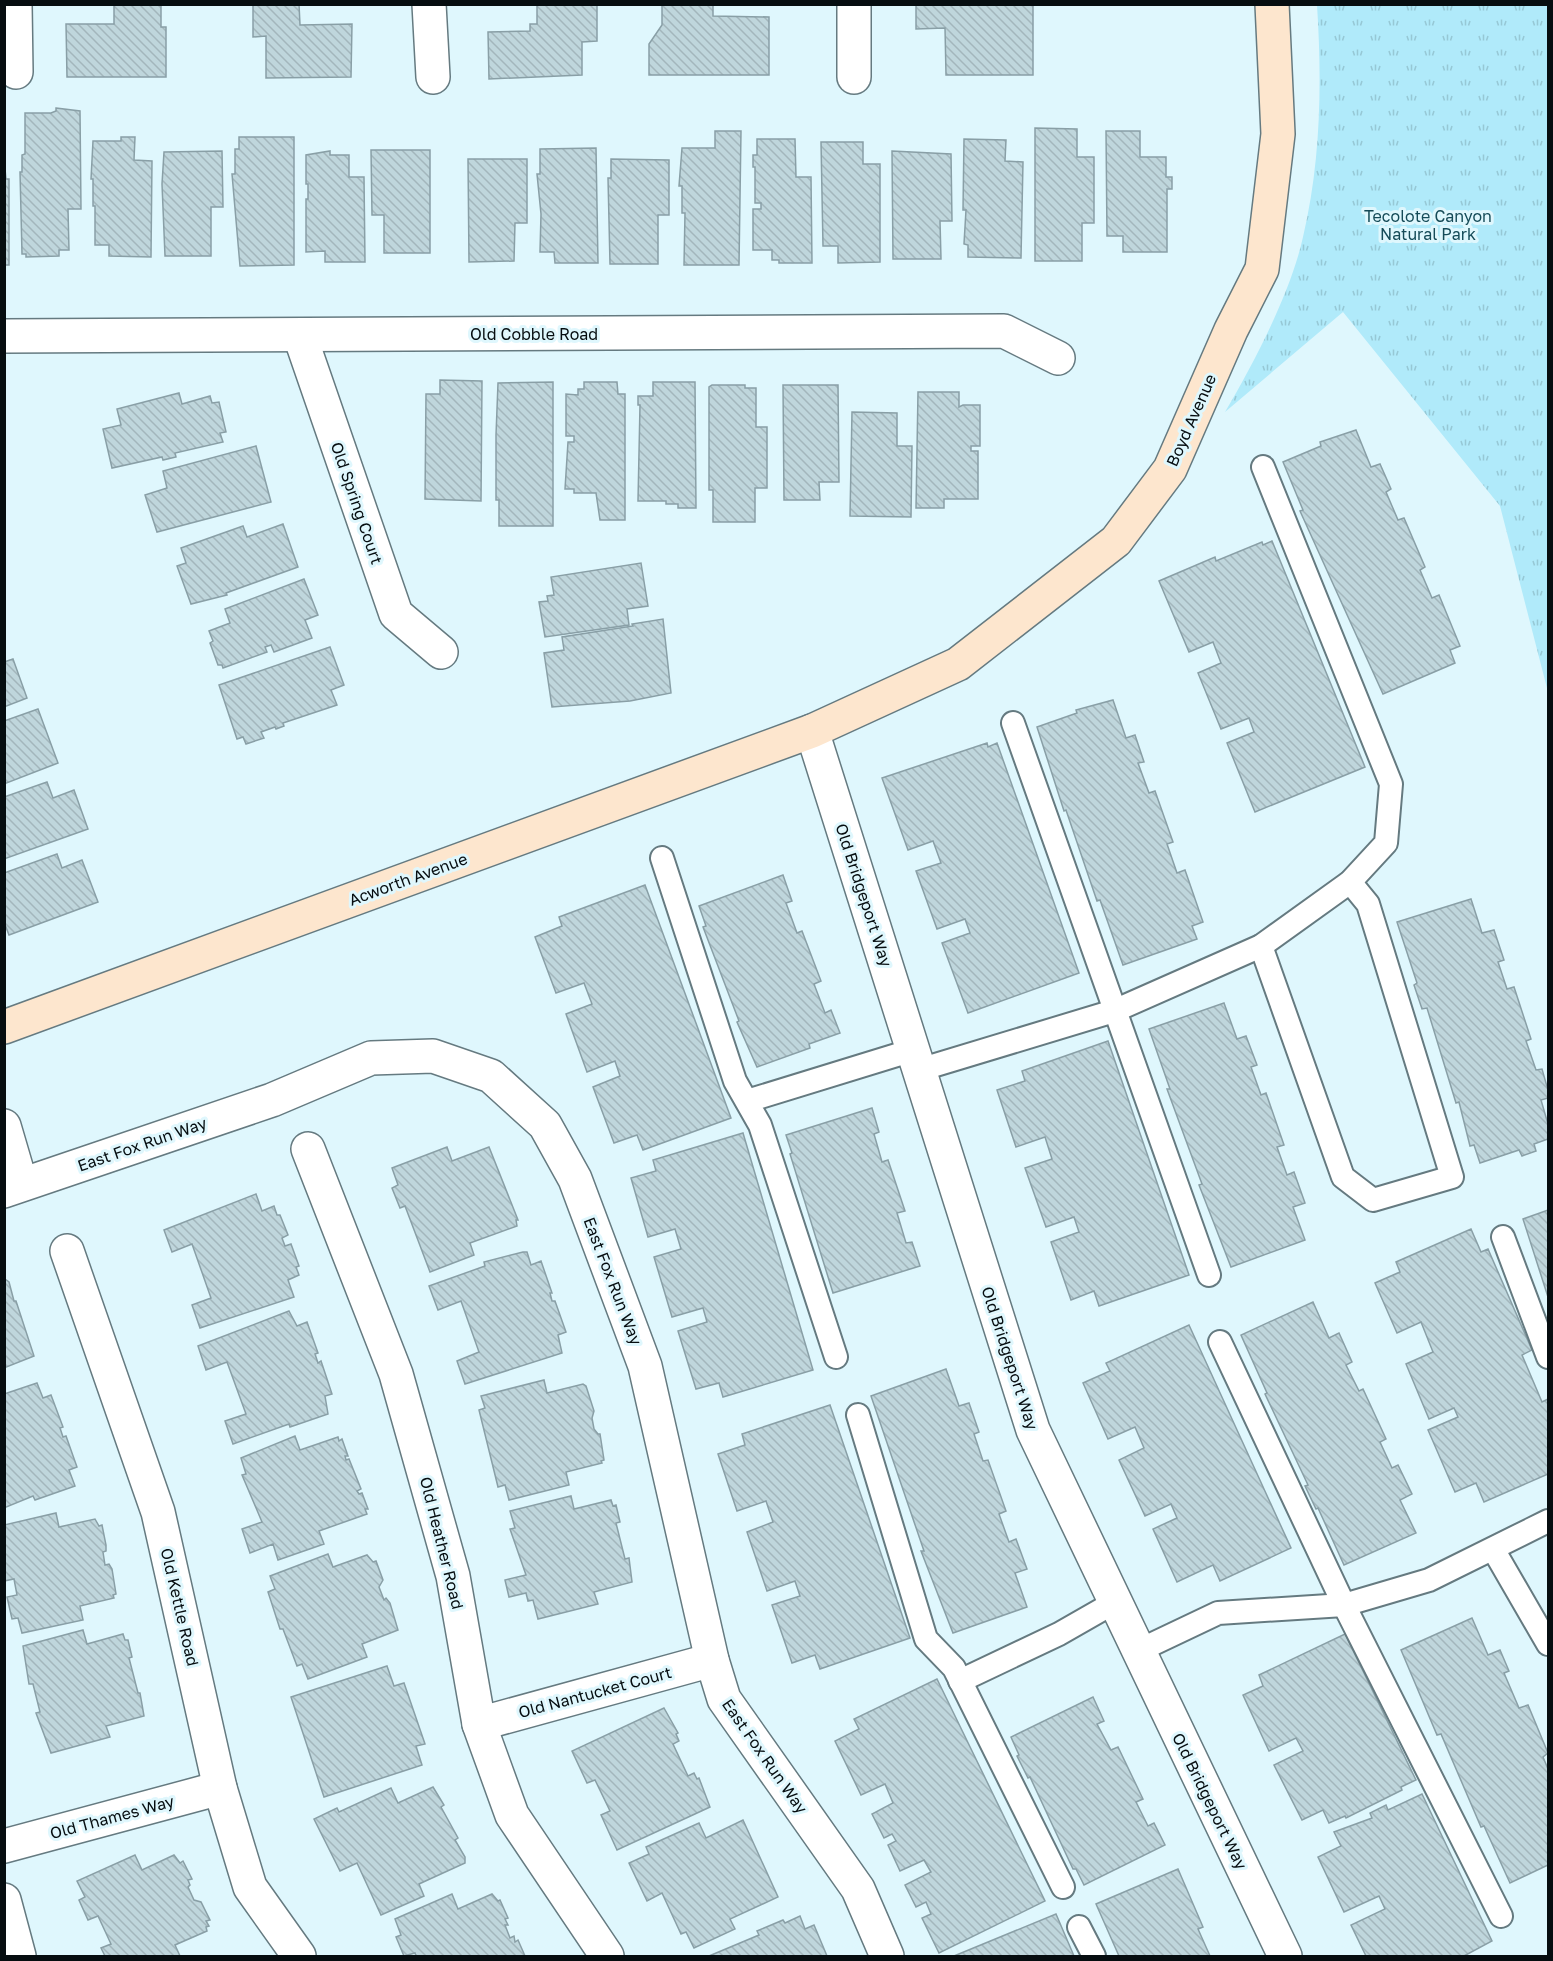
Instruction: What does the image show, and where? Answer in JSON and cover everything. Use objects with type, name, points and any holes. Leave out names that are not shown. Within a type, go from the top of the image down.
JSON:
[{"type":"street","points":[[15,4],[16,72]]},
{"type":"street","points":[[429,4],[433,77]]},
{"type":"street","points":[[854,4],[854,77]]},
{"type":"street","name":"Boyd Avenue","points":[[812,730],[958,664],[1116,541],[1170,469],[1231,330],[1262,269],[1278,134],[1272,4]]},
{"type":"street","name":"Old Cobble Road","points":[[4,336],[1004,331],[1058,358]]},
{"type":"street","name":"Old Spring Court","points":[[300,336],[396,614],[441,652]]},
{"type":"street","name":"Acworth Avenue","points":[[4,1027],[812,730]]},
{"type":"street","name":"Old Bridgeport Way","points":[[812,730],[1033,1430],[1285,1956]]},
{"type":"street","name":"East Fox Run Way","points":[[13,1188],[272,1100],[370,1058],[433,1056],[491,1076],[545,1125],[579,1190],[645,1366],[712,1660],[724,1699],[858,1889],[887,1956]]},
{"type":"street","points":[[4,1126],[13,1188]]},
{"type":"street","name":"Old Heather Road","points":[[308,1149],[396,1374],[453,1576],[479,1724],[512,1815],[607,1956]]},
{"type":"street","name":"Old Kettle Road","points":[[66,1251],[158,1512],[220,1788],[250,1887],[299,1956]]},
{"type":"street","name":"Old Nantucket Court","points":[[479,1724],[712,1660]]},
{"type":"street","name":"Old Thames Way","points":[[4,1846],[220,1788]]},
{"type":"street","points":[[4,1900],[19,1956]]},
{"type":"lane","points":[[747,1101],[1114,1011],[1261,946],[1350,882],[1386,843],[1391,784],[1263,467]]},
{"type":"lane","points":[[1013,723],[1209,1275]]},
{"type":"lane","points":[[662,858],[735,1081],[760,1125],[836,1357]]},
{"type":"lane","points":[[1261,946],[1342,1177],[1372,1200],[1452,1177],[1368,904],[1350,882]]},
{"type":"lane","points":[[1503,1237],[1548,1357]]},
{"type":"lane","points":[[1220,1342],[1344,1605],[1501,1916]]},
{"type":"lane","points":[[858,1415],[926,1639],[954,1668],[1063,1887]]},
{"type":"lane","points":[[1138,1652],[1218,1613],[1344,1605],[1429,1580],[1548,1521]]},
{"type":"lane","points":[[1493,1549],[1548,1644]]},
{"type":"lane","points":[[960,1680],[1059,1634],[1115,1602]]},
{"type":"lane","points":[[1080,1927],[1094,1956]]},
{"type":"green space","name":"Tecolote Canyon Natural Park","points":[[1317,5],[1548,5],[1548,692],[1500,506],[1343,312],[1225,412],[1248,372],[1281,304],[1303,237],[1313,180],[1319,121]]},
{"type":"building","points":[[114,4],[161,4],[161,27],[166,27],[166,77],[67,77],[66,24],[114,24]]},
{"type":"building","points":[[253,4],[299,4],[300,25],[352,24],[351,77],[266,78],[266,36],[253,37]]},
{"type":"building","points":[[537,4],[597,4],[597,41],[582,42],[582,75],[489,79],[488,32],[530,31],[530,24],[537,24]]},
{"type":"building","points":[[662,4],[713,4],[713,16],[769,17],[769,75],[649,75],[649,44],[662,25]]},
{"type":"building","points":[[916,4],[1033,4],[1033,75],[946,75],[945,28],[916,29]]},
{"type":"building","points":[[56,108],[80,111],[81,209],[68,209],[69,250],[59,250],[59,256],[26,257],[26,254],[22,254],[20,172],[22,172],[22,155],[25,154],[25,113],[51,113],[56,111]]},
{"type":"building","points":[[1035,128],[1077,129],[1077,157],[1094,157],[1094,223],[1082,223],[1082,261],[1035,261]]},
{"type":"building","points":[[715,131],[741,131],[739,265],[684,265],[685,213],[682,213],[682,186],[679,186],[682,148],[715,148]]},
{"type":"building","points":[[1106,131],[1140,131],[1140,157],[1166,157],[1166,177],[1172,177],[1172,189],[1167,189],[1167,252],[1123,252],[1123,236],[1107,236]]},
{"type":"building","points":[[121,137],[135,137],[134,160],[152,161],[151,257],[109,256],[109,245],[95,245],[95,206],[93,206],[93,179],[91,179],[93,141],[121,141]]},
{"type":"building","points":[[239,137],[294,137],[294,265],[240,266],[232,174],[235,174],[235,149],[239,149]]},
{"type":"building","points":[[757,139],[795,139],[796,177],[811,177],[812,263],[779,263],[779,260],[772,260],[772,250],[753,250],[753,209],[761,209],[761,203],[755,203],[753,155],[757,155]]},
{"type":"building","points":[[964,139],[1006,140],[1005,161],[1023,162],[1021,258],[968,257],[968,245],[964,244],[966,210],[963,210]]},
{"type":"building","points":[[821,142],[863,142],[863,164],[880,164],[880,262],[838,263],[838,246],[823,246]]},
{"type":"building","points":[[596,148],[598,263],[555,263],[554,252],[540,252],[541,214],[537,174],[540,174],[540,149]]},
{"type":"building","points":[[371,150],[430,150],[430,253],[384,253],[384,215],[372,215]]},
{"type":"building","points":[[222,151],[223,207],[211,207],[211,256],[165,256],[162,184],[164,152]]},
{"type":"building","points":[[330,151],[330,155],[349,155],[349,177],[364,177],[365,262],[325,262],[325,251],[306,252],[308,184],[306,184],[306,155]]},
{"type":"building","points":[[892,151],[951,154],[952,221],[940,221],[941,259],[893,259]]},
{"type":"building","points":[[4,159],[6,179],[9,179],[9,265],[4,265]]},
{"type":"building","points":[[468,159],[527,159],[527,223],[515,223],[514,261],[469,262]]},
{"type":"building","points":[[611,159],[669,160],[669,215],[658,215],[658,264],[610,264],[608,178],[611,178]]},
{"type":"building","points":[[440,380],[482,381],[481,501],[425,499],[426,394],[440,394]]},
{"type":"building","points":[[553,382],[553,526],[499,526],[499,500],[496,500],[498,383]]},
{"type":"building","points":[[584,382],[617,382],[618,394],[625,394],[625,520],[600,520],[596,493],[574,493],[574,489],[565,489],[568,442],[574,442],[574,436],[566,436],[566,394],[578,395],[578,389],[584,389]]},
{"type":"building","points":[[653,382],[695,382],[696,508],[678,508],[678,504],[666,504],[666,501],[638,501],[640,405],[638,405],[638,396],[653,396]]},
{"type":"building","points":[[712,385],[745,385],[745,388],[756,388],[756,427],[767,427],[767,488],[755,488],[755,522],[713,522],[713,490],[709,490],[709,387]]},
{"type":"building","points":[[783,385],[838,385],[839,482],[819,482],[820,500],[784,500]]},
{"type":"building","points":[[918,392],[959,392],[959,407],[980,405],[980,446],[971,446],[971,451],[978,451],[978,499],[944,499],[944,508],[916,508]]},
{"type":"building","points":[[179,393],[182,404],[210,396],[212,403],[219,402],[226,432],[220,433],[223,442],[175,453],[176,457],[163,460],[162,457],[112,468],[103,429],[121,425],[117,409]]},
{"type":"building","points":[[852,412],[897,413],[897,446],[912,446],[911,517],[850,516]]},
{"type":"building","points":[[1356,430],[1371,467],[1380,464],[1391,489],[1386,492],[1398,520],[1404,518],[1425,567],[1420,570],[1432,598],[1439,595],[1460,646],[1450,650],[1455,663],[1383,694],[1300,511],[1303,510],[1283,462],[1321,446],[1320,442]]},
{"type":"building","points":[[256,446],[271,502],[157,532],[145,495],[167,488],[163,471]]},
{"type":"building","points":[[283,524],[298,567],[226,593],[227,595],[191,604],[177,566],[186,563],[181,548],[243,526],[247,537]]},
{"type":"building","points":[[1272,541],[1365,767],[1255,812],[1227,743],[1254,732],[1249,718],[1221,729],[1198,673],[1221,663],[1213,642],[1189,652],[1159,581],[1215,557],[1216,561],[1262,542],[1263,545]]},
{"type":"building","points":[[641,563],[648,606],[627,609],[629,625],[545,637],[539,602],[548,601],[547,596],[554,595],[551,577]]},
{"type":"building","points":[[304,579],[318,615],[305,620],[312,638],[274,652],[271,645],[265,647],[267,652],[223,668],[222,665],[218,665],[210,643],[213,641],[209,631],[230,623],[225,609]]},
{"type":"building","points":[[663,619],[671,693],[630,701],[552,707],[544,653],[564,650],[562,637]]},
{"type":"building","points":[[330,647],[344,685],[331,690],[337,705],[283,723],[284,726],[276,729],[275,727],[261,732],[264,738],[246,744],[243,737],[237,739],[219,685]]},
{"type":"building","points":[[13,659],[27,698],[4,707],[4,662]]},
{"type":"building","points":[[1113,700],[1126,738],[1135,735],[1144,762],[1138,763],[1149,793],[1155,791],[1173,842],[1167,844],[1177,873],[1185,870],[1203,922],[1192,926],[1197,939],[1123,965],[1100,900],[1097,901],[1066,810],[1064,811],[1037,727],[1077,713],[1076,710]]},
{"type":"building","points":[[38,709],[58,763],[4,784],[4,721]]},
{"type":"building","points":[[987,743],[988,747],[997,743],[1079,973],[968,1013],[942,943],[970,933],[965,919],[937,929],[916,871],[941,863],[933,841],[908,850],[882,778]]},
{"type":"building","points":[[47,782],[53,798],[74,790],[88,829],[4,859],[4,797]]},
{"type":"building","points":[[57,854],[62,868],[82,860],[98,902],[9,935],[4,922],[4,873]]},
{"type":"building","points":[[783,875],[792,901],[786,903],[797,933],[802,931],[821,981],[814,984],[825,1013],[831,1010],[840,1033],[809,1044],[810,1048],[757,1067],[737,1022],[739,1021],[703,927],[706,926],[699,906]]},
{"type":"building","points":[[645,885],[731,1118],[643,1150],[637,1135],[614,1143],[593,1087],[620,1076],[615,1061],[587,1072],[566,1014],[592,1004],[584,983],[556,993],[535,937],[562,926],[559,917]]},
{"type":"building","points":[[1471,899],[1482,933],[1494,930],[1504,960],[1498,962],[1507,989],[1514,987],[1531,1039],[1526,1041],[1536,1070],[1542,1069],[1548,1090],[1548,1098],[1541,1100],[1548,1124],[1548,1139],[1534,1144],[1536,1151],[1522,1156],[1519,1150],[1480,1163],[1474,1145],[1470,1146],[1459,1102],[1456,1103],[1427,1008],[1422,1009],[1414,985],[1417,983],[1397,922]]},
{"type":"building","points":[[1224,1003],[1237,1039],[1246,1036],[1257,1065],[1251,1067],[1261,1095],[1266,1093],[1284,1145],[1277,1147],[1287,1175],[1294,1172],[1305,1203],[1293,1207],[1305,1240],[1231,1267],[1199,1185],[1202,1184],[1167,1089],[1170,1089],[1149,1029]]},
{"type":"building","points":[[1108,1041],[1189,1275],[1099,1306],[1094,1291],[1071,1300],[1051,1242],[1079,1232],[1074,1217],[1046,1227],[1025,1168],[1052,1159],[1045,1137],[1016,1147],[997,1090],[1025,1081],[1022,1071]]},
{"type":"building","points":[[872,1108],[879,1132],[874,1134],[882,1162],[888,1160],[905,1211],[897,1213],[906,1243],[912,1242],[920,1266],[833,1293],[786,1135]]},
{"type":"building","points":[[743,1133],[813,1370],[723,1397],[719,1383],[696,1389],[678,1331],[707,1322],[703,1308],[672,1317],[654,1257],[681,1249],[675,1229],[648,1237],[631,1178],[656,1171],[653,1160]]},
{"type":"building","points":[[447,1147],[452,1161],[489,1147],[518,1220],[516,1220],[517,1226],[470,1243],[474,1255],[430,1272],[405,1206],[400,1208],[392,1188],[398,1185],[392,1168]]},
{"type":"building","points":[[256,1194],[262,1211],[274,1206],[288,1235],[282,1238],[285,1246],[291,1244],[299,1266],[296,1267],[299,1275],[288,1280],[294,1297],[200,1328],[192,1305],[211,1298],[192,1244],[172,1252],[164,1230]]},
{"type":"building","points":[[1548,1210],[1548,1297],[1523,1219]]},
{"type":"building","points":[[1471,1229],[1481,1252],[1488,1249],[1532,1350],[1522,1355],[1542,1402],[1548,1399],[1548,1474],[1484,1502],[1476,1483],[1455,1492],[1428,1430],[1458,1417],[1454,1408],[1429,1419],[1406,1364],[1433,1352],[1421,1322],[1397,1333],[1375,1283],[1400,1272],[1396,1262]]},
{"type":"building","points":[[527,1252],[531,1265],[541,1261],[552,1293],[550,1293],[552,1301],[555,1301],[566,1332],[558,1335],[562,1353],[465,1384],[457,1361],[479,1352],[461,1301],[438,1310],[429,1286],[485,1266],[484,1262]]},
{"type":"building","points":[[5,1279],[9,1282],[34,1356],[4,1368]]},
{"type":"building","points":[[1313,1302],[1329,1338],[1339,1333],[1352,1362],[1346,1365],[1359,1391],[1363,1389],[1386,1439],[1380,1442],[1392,1468],[1398,1465],[1412,1494],[1400,1500],[1416,1533],[1344,1565],[1318,1508],[1316,1509],[1305,1486],[1308,1485],[1265,1394],[1267,1393],[1241,1335]]},
{"type":"building","points":[[289,1311],[297,1326],[307,1322],[318,1353],[315,1354],[318,1363],[321,1361],[332,1394],[325,1396],[328,1414],[290,1427],[289,1424],[233,1444],[225,1421],[246,1414],[227,1362],[206,1370],[198,1346]]},
{"type":"building","points":[[1189,1325],[1291,1548],[1220,1581],[1213,1565],[1177,1582],[1153,1529],[1177,1518],[1171,1504],[1145,1516],[1119,1460],[1144,1448],[1135,1427],[1108,1439],[1083,1383],[1110,1371],[1106,1363]]},
{"type":"building","points":[[946,1369],[959,1406],[969,1403],[979,1432],[974,1434],[983,1461],[988,1460],[1006,1511],[999,1514],[1009,1542],[1016,1539],[1027,1569],[1015,1573],[1027,1607],[953,1633],[921,1551],[924,1551],[871,1396]]},
{"type":"building","points":[[544,1380],[547,1393],[583,1384],[586,1386],[594,1411],[592,1418],[594,1429],[600,1434],[604,1460],[601,1461],[602,1463],[566,1472],[569,1485],[509,1500],[505,1485],[498,1487],[479,1410],[485,1408],[481,1396]]},
{"type":"building","points":[[37,1383],[43,1398],[51,1395],[63,1427],[60,1428],[63,1437],[66,1436],[77,1467],[69,1470],[75,1486],[35,1500],[33,1496],[4,1508],[4,1394]]},
{"type":"building","points":[[830,1405],[910,1638],[820,1669],[815,1655],[792,1663],[772,1605],[800,1596],[795,1581],[767,1591],[747,1532],[773,1522],[766,1501],[737,1511],[718,1454],[745,1445],[742,1434]]},
{"type":"building","points":[[295,1436],[300,1450],[338,1437],[339,1441],[342,1439],[348,1456],[345,1456],[346,1460],[349,1459],[361,1489],[357,1491],[359,1494],[362,1493],[368,1509],[365,1509],[367,1514],[319,1531],[324,1544],[278,1560],[273,1544],[250,1553],[242,1529],[262,1522],[242,1475],[246,1474],[241,1458]]},
{"type":"building","points":[[571,1496],[574,1509],[611,1500],[613,1506],[616,1505],[620,1522],[616,1523],[625,1559],[629,1558],[632,1582],[594,1592],[598,1604],[538,1619],[533,1600],[528,1601],[526,1593],[509,1597],[505,1580],[526,1575],[510,1529],[515,1528],[510,1511]]},
{"type":"building","points":[[56,1513],[59,1527],[95,1519],[99,1526],[102,1525],[106,1545],[106,1551],[103,1552],[105,1565],[109,1564],[112,1569],[116,1594],[113,1595],[114,1598],[80,1606],[83,1620],[22,1633],[18,1618],[12,1619],[7,1597],[17,1595],[14,1579],[4,1581],[4,1525]]},
{"type":"building","points":[[328,1554],[333,1567],[367,1555],[373,1562],[376,1561],[383,1580],[379,1587],[384,1600],[386,1598],[390,1603],[398,1630],[362,1644],[367,1657],[308,1679],[302,1664],[297,1666],[283,1629],[280,1629],[268,1592],[275,1589],[270,1576]]},
{"type":"building","points":[[1472,1618],[1488,1655],[1500,1650],[1509,1671],[1504,1673],[1519,1708],[1528,1705],[1548,1753],[1543,1757],[1548,1769],[1548,1865],[1510,1883],[1484,1826],[1481,1827],[1441,1734],[1437,1735],[1401,1650]]},
{"type":"building","points":[[83,1630],[87,1644],[123,1634],[125,1640],[128,1640],[132,1657],[129,1658],[138,1693],[140,1693],[144,1716],[106,1726],[110,1737],[51,1753],[36,1713],[40,1712],[33,1684],[29,1684],[23,1646]]},
{"type":"building","points":[[1345,1634],[1416,1780],[1401,1787],[1402,1790],[1346,1818],[1345,1816],[1329,1823],[1323,1810],[1302,1820],[1274,1765],[1303,1751],[1296,1738],[1269,1751],[1243,1695],[1263,1686],[1259,1675]]},
{"type":"building","points":[[387,1666],[394,1686],[404,1683],[425,1744],[416,1746],[422,1765],[324,1797],[291,1697]]},
{"type":"building","points":[[937,1679],[1045,1901],[939,1953],[922,1918],[931,1914],[926,1902],[916,1907],[905,1885],[931,1872],[924,1860],[900,1871],[888,1845],[896,1841],[892,1834],[884,1838],[872,1814],[893,1803],[885,1784],[861,1795],[835,1741],[859,1729],[854,1719]]},
{"type":"building","points":[[1093,1697],[1104,1721],[1097,1724],[1111,1750],[1118,1747],[1143,1799],[1136,1802],[1148,1826],[1154,1823],[1165,1845],[1084,1885],[1076,1869],[1073,1869],[1030,1777],[1028,1778],[1017,1756],[1019,1755],[1011,1737]]},
{"type":"building","points":[[664,1708],[678,1733],[676,1734],[679,1741],[673,1744],[688,1776],[694,1773],[697,1779],[699,1778],[710,1807],[617,1850],[601,1815],[610,1811],[595,1780],[587,1783],[572,1751]]},
{"type":"building","points":[[433,1787],[444,1805],[441,1807],[458,1838],[455,1840],[465,1857],[465,1863],[419,1884],[424,1896],[381,1915],[357,1863],[340,1871],[314,1819],[337,1808],[339,1812],[391,1788],[398,1803]]},
{"type":"building","points":[[1422,1794],[1492,1941],[1464,1956],[1366,1956],[1351,1925],[1385,1909],[1379,1896],[1344,1912],[1318,1857],[1341,1846],[1334,1832],[1372,1818],[1370,1813],[1386,1805],[1388,1810]]},
{"type":"building","points":[[743,1820],[778,1897],[730,1919],[735,1929],[694,1948],[686,1932],[681,1934],[662,1893],[647,1901],[629,1863],[649,1854],[646,1847],[699,1823],[706,1838]]},
{"type":"building","points":[[135,1855],[142,1870],[174,1855],[180,1863],[183,1861],[192,1879],[188,1880],[190,1885],[188,1887],[194,1900],[201,1902],[210,1920],[206,1921],[209,1926],[206,1927],[207,1931],[175,1945],[180,1956],[105,1956],[101,1948],[111,1944],[98,1916],[88,1920],[79,1900],[85,1897],[77,1881]]},
{"type":"building","points":[[1178,1869],[1203,1927],[1198,1929],[1210,1956],[1119,1956],[1096,1904]]},
{"type":"building","points":[[452,1894],[458,1909],[492,1894],[498,1901],[500,1900],[508,1918],[505,1919],[508,1925],[505,1925],[510,1938],[514,1936],[515,1942],[518,1940],[525,1956],[416,1956],[415,1953],[404,1956],[396,1937],[401,1935],[395,1919]]},
{"type":"building","points":[[1056,1914],[1074,1956],[954,1956]]},
{"type":"building","points":[[800,1916],[805,1929],[814,1925],[827,1956],[709,1956],[759,1935],[757,1931],[783,1920],[785,1923]]}]
